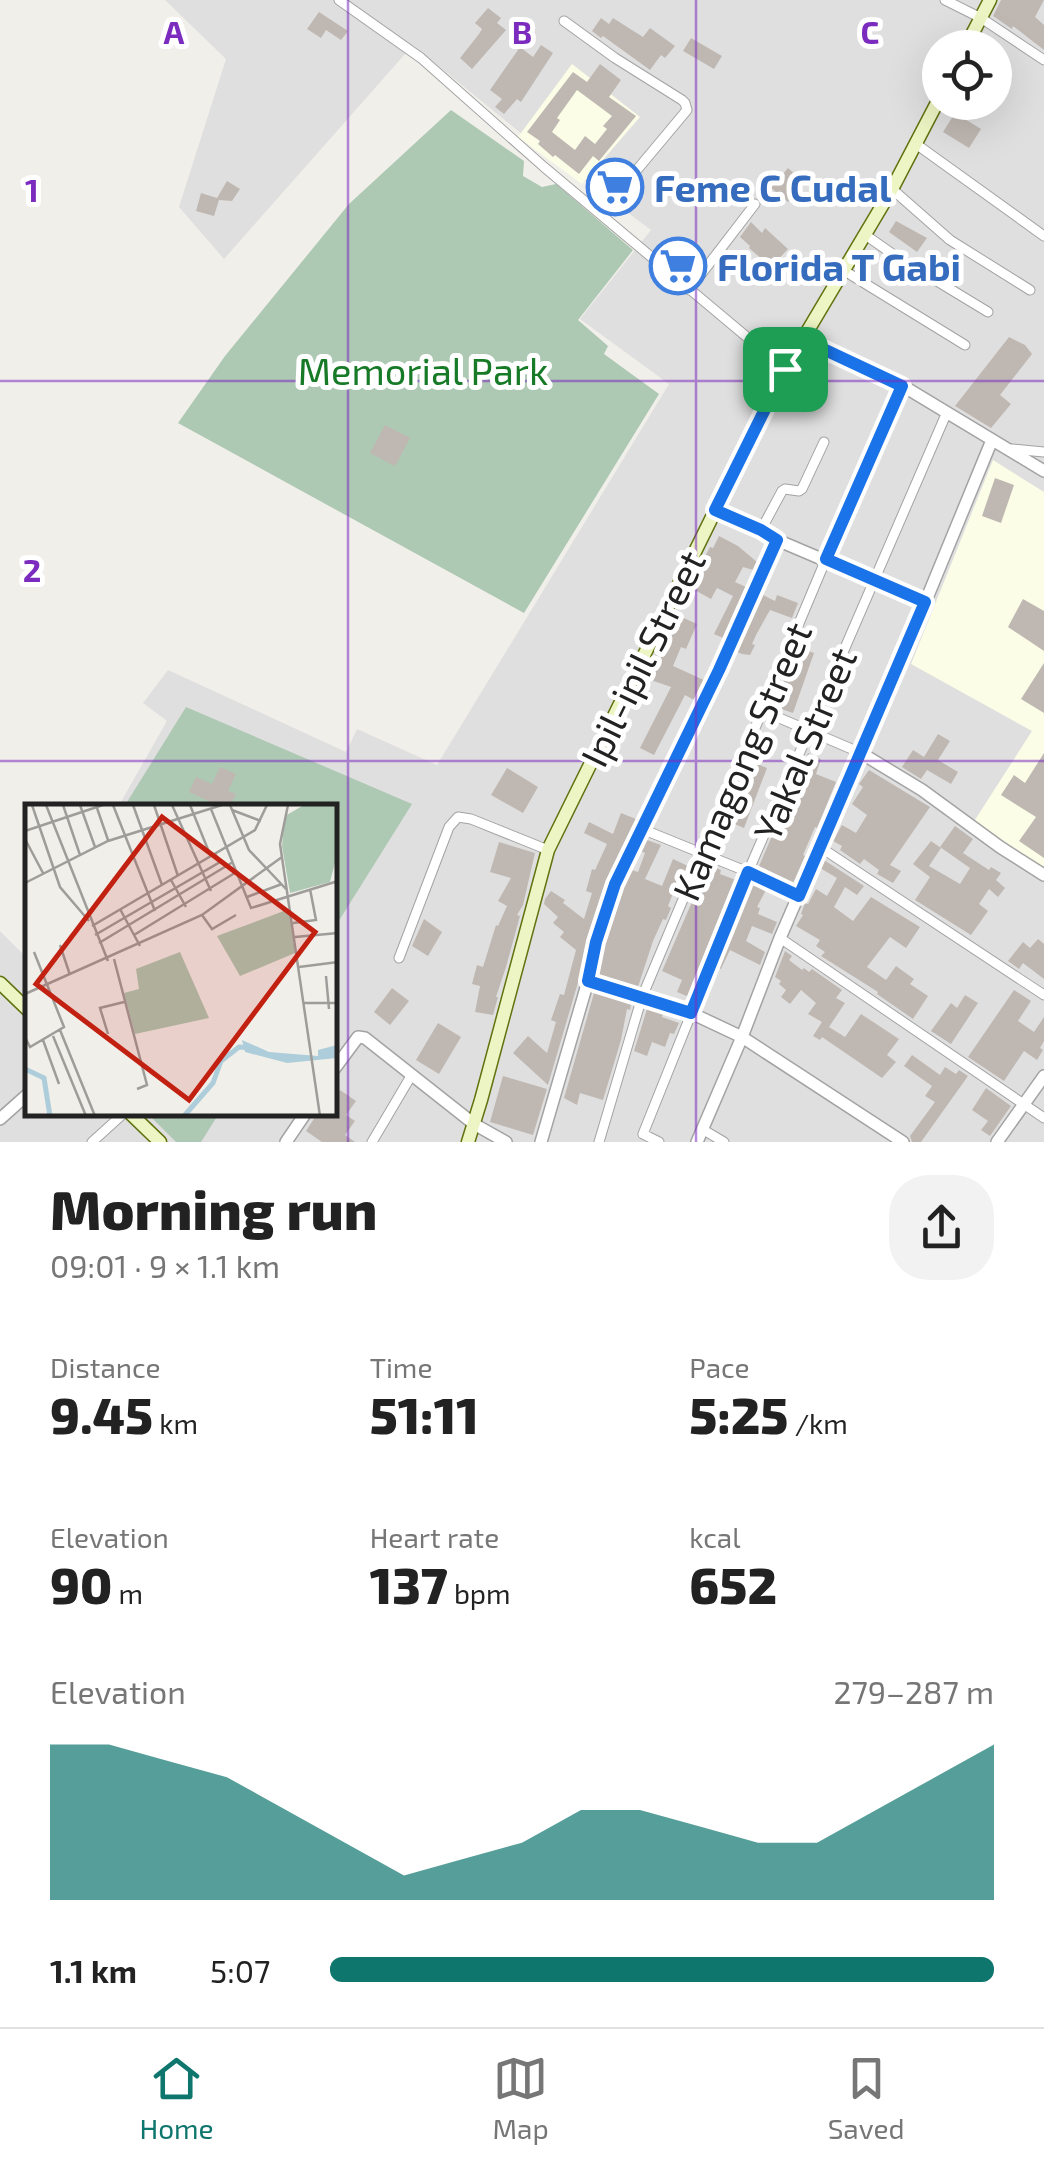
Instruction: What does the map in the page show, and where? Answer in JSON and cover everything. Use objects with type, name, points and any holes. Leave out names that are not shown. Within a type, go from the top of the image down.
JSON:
[{"type":"main road","points":[[975,30],[990,0]]},
{"type":"main road","name":"Ipil-ipil Street","points":[[468,1142],[548,850],[785,369],[892,189],[928,120]]},
{"type":"main road","points":[[0,983],[25,1007]]},
{"type":"main road","points":[[134,1117],[160,1142]]},
{"type":"street","points":[[339,0],[422,58],[785,369]]},
{"type":"street","points":[[946,0],[1044,60]]},
{"type":"street","points":[[564,22],[687,106],[600,214]]},
{"type":"street","points":[[916,144],[1044,236]]},
{"type":"street","points":[[892,189],[950,240],[1030,290]]},
{"type":"street","points":[[690,290],[755,204]]},
{"type":"street","points":[[864,234],[988,312]]},
{"type":"street","points":[[843,270],[966,345]]},
{"type":"street","points":[[804,340],[902,386],[1044,472]]},
{"type":"street","name":"Kamagong Street","points":[[599,1142],[642,997],[902,386]]},
{"type":"street","name":"Yakal Street","points":[[660,1142],[643,1134],[748,872],[946,412]]},
{"type":"street","points":[[697,1142],[992,440]]},
{"type":"street","points":[[761,530],[782,491],[802,489],[824,442]]},
{"type":"street","points":[[1005,448],[1044,452]]},
{"type":"street","points":[[715,510],[925,602]]},
{"type":"street","points":[[542,1142],[615,884],[777,540]]},
{"type":"street","points":[[763,711],[861,753],[922,790],[1044,875]]},
{"type":"street","points":[[399,958],[449,827],[458,817],[548,850]]},
{"type":"street","points":[[642,829],[799,896]]},
{"type":"street","points":[[820,847],[1044,995]]},
{"type":"street","points":[[780,938],[1044,1118]]},
{"type":"street","points":[[588,981],[691,1013],[742,1037],[903,1142]]},
{"type":"street","points":[[338,1064],[358,1037],[365,1038],[474,1124],[506,1142]]},
{"type":"street","points":[[372,1142],[411,1076]]},
{"type":"street","points":[[997,1142],[1044,1076]]},
{"type":"street","points":[[2,1114],[25,1096]]},
{"type":"street","points":[[92,1142],[119,1117]]},
{"type":"street","points":[[286,1142],[302,1117]]},
{"type":"street","points":[[702,1129],[724,1142]]},
{"type":"shaded area","points":[[165,0],[1044,0],[1044,1142],[0,1142],[0,931],[25,956],[25,1117],[338,1117],[338,804],[120,804],[167,721],[143,703],[168,670],[346,752],[357,729],[437,765],[669,384],[580,319],[651,230],[518,131],[413,45],[224,259],[179,207],[226,59]]},
{"type":"shaded area","points":[[572,64],[640,117],[582,184],[518,137]]},
{"type":"shaded area","points":[[993,460],[1044,492],[1044,869],[973,823],[1032,731],[911,664]]},
{"type":"green space","name":"Memorial Park","points":[[451,110],[524,161],[523,176],[542,187],[556,184],[633,250],[578,320],[608,346],[604,354],[659,394],[524,613],[178,423],[225,356],[349,204]]},
{"type":"green space","points":[[186,707],[412,804],[338,922],[338,804],[126,804]]},
{"type":"green space","points":[[151,1117],[217,1117],[201,1142],[176,1142]]},
{"type":"building","points":[[1001,0],[1044,0],[1035,17],[1044,25],[1044,50],[993,16]]},
{"type":"building","points":[[488,8],[501,18],[497,23],[506,30],[472,69],[460,58],[482,29],[475,23]]},
{"type":"building","points":[[319,12],[348,31],[341,40],[326,30],[321,38],[307,29]]},
{"type":"building","points":[[601,18],[609,24],[613,18],[643,37],[650,28],[675,46],[665,58],[661,55],[650,70],[592,31]]},
{"type":"building","points":[[691,38],[722,56],[714,69],[683,51]]},
{"type":"building","points":[[541,45],[553,53],[521,102],[517,99],[504,114],[495,107],[502,99],[490,90],[520,47],[533,57]]},
{"type":"building","points":[[600,64],[621,80],[609,97],[636,116],[599,161],[593,156],[579,174],[553,157],[527,132],[573,72],[587,82]],"holes":[[[577,90],[612,116],[595,144],[585,136],[575,150],[552,132]]]},
{"type":"building","points":[[951,120],[966,120],[981,129],[969,148],[943,132]]},
{"type":"building","points":[[788,168],[805,183],[788,202],[771,188]]},
{"type":"building","points":[[227,181],[240,189],[232,201],[219,200],[214,216],[196,211],[201,193],[217,198]]},
{"type":"building","points":[[896,221],[927,238],[917,252],[889,232]]},
{"type":"building","points":[[751,222],[762,233],[765,228],[788,249],[771,267],[740,237]]},
{"type":"building","points":[[1009,337],[1025,345],[1032,354],[1000,395],[1011,404],[991,428],[955,406]]},
{"type":"building","points":[[385,425],[410,438],[395,466],[370,453]]},
{"type":"building","points":[[995,478],[1014,485],[1001,523],[982,516]]},
{"type":"building","points":[[719,536],[757,562],[753,570],[743,567],[735,582],[746,587],[723,638],[714,634],[733,596],[717,588],[711,599],[689,587]]},
{"type":"building","points":[[763,595],[775,601],[777,595],[798,603],[792,618],[770,610],[750,655],[737,652]]},
{"type":"building","points":[[1023,599],[1044,611],[1044,651],[1008,627]]},
{"type":"building","points":[[677,615],[697,624],[673,666],[704,680],[694,700],[685,695],[654,755],[640,748],[671,687],[645,678]]},
{"type":"building","points":[[798,647],[814,653],[793,713],[773,706]]},
{"type":"building","points":[[1044,663],[1044,713],[1021,699]]},
{"type":"building","points":[[938,734],[950,741],[938,760],[958,772],[951,784],[927,770],[921,779],[902,767],[913,750],[924,757]]},
{"type":"building","points":[[808,753],[821,759],[816,774],[836,782],[793,883],[759,866]]},
{"type":"building","points":[[1044,753],[1044,858],[1019,841],[1036,817],[1001,795],[1014,775],[1025,783]]},
{"type":"building","points":[[750,761],[767,768],[744,828],[725,820]]},
{"type":"building","points":[[220,767],[236,774],[228,791],[236,794],[231,804],[215,804],[189,792],[196,777],[212,784]]},
{"type":"building","points":[[507,768],[538,787],[523,813],[491,795]]},
{"type":"building","points":[[869,770],[930,807],[890,865],[901,871],[893,883],[877,874],[879,870],[864,859],[860,864],[840,850],[842,846],[833,841],[842,825],[856,833],[867,815],[852,804]]},
{"type":"building","points":[[621,813],[636,819],[606,881],[587,938],[548,1085],[513,1053],[528,1036],[547,1053],[556,1022],[551,1020],[560,994],[564,995],[576,950],[560,937],[564,932],[553,923],[558,917],[544,904],[545,899],[551,891],[584,919],[592,893],[586,891],[592,869],[595,870],[607,844],[584,833],[589,822],[613,834]]},
{"type":"building","points":[[955,826],[973,839],[963,853],[1001,873],[996,880],[1005,888],[998,897],[989,889],[979,904],[988,911],[971,935],[915,900],[930,877],[913,864],[931,841],[941,848],[929,866],[960,884],[970,868],[940,847]]},
{"type":"building","points":[[647,840],[661,845],[645,879],[662,886],[673,859],[688,866],[653,941],[638,987],[599,975],[605,943],[624,888],[632,870],[638,872]]},
{"type":"building","points":[[499,842],[535,853],[493,1015],[475,1012],[480,986],[472,984],[477,965],[483,967],[496,925],[507,906],[498,901],[511,878],[490,872]]},
{"type":"building","points":[[824,860],[864,886],[857,895],[845,887],[834,907],[853,921],[871,897],[920,927],[906,948],[890,937],[867,967],[886,980],[896,966],[914,979],[910,984],[928,996],[913,1019],[821,956],[825,952],[816,946],[820,940],[796,926],[805,903],[816,889],[827,896],[837,878],[820,868]]},
{"type":"building","points":[[708,865],[736,880],[689,997],[677,992],[682,980],[662,971]]},
{"type":"building","points":[[753,883],[766,890],[757,907],[758,914],[777,922],[772,934],[752,926],[746,941],[765,952],[760,965],[730,950],[721,969],[718,968]]},
{"type":"building","points":[[424,919],[442,932],[428,956],[412,946]]},
{"type":"building","points":[[1038,939],[1044,944],[1044,979],[1023,963],[1019,969],[1008,961],[1023,942],[1030,948]]},
{"type":"building","points":[[785,951],[792,956],[789,960],[802,970],[812,969],[842,990],[836,998],[845,1003],[829,1027],[845,1037],[861,1014],[899,1039],[887,1055],[896,1062],[882,1078],[822,1037],[820,1040],[813,1036],[822,1022],[808,1014],[816,1003],[801,990],[790,1004],[781,997],[786,990],[775,977]]},
{"type":"building","points":[[392,988],[409,1001],[390,1025],[374,1012]]},
{"type":"building","points":[[1014,990],[1031,1001],[1018,1021],[1034,1032],[1044,1017],[1044,1041],[1037,1060],[1024,1051],[1004,1081],[968,1057]]},
{"type":"building","points":[[594,993],[631,1004],[603,1100],[580,1093],[577,1105],[564,1098]]},
{"type":"building","points":[[965,995],[978,1003],[951,1044],[931,1031],[951,1003],[957,1008]]},
{"type":"building","points":[[647,1009],[679,1023],[665,1047],[652,1042],[647,1056],[634,1051]]},
{"type":"building","points":[[438,1023],[461,1037],[439,1074],[416,1060]]},
{"type":"building","points":[[912,1055],[940,1075],[945,1067],[968,1076],[921,1142],[912,1142],[910,1136],[935,1102],[925,1096],[932,1086],[904,1066]]},
{"type":"building","points":[[503,1076],[547,1089],[533,1135],[490,1122]]},
{"type":"building","points":[[986,1088],[1011,1106],[990,1136],[981,1130],[988,1121],[972,1110]]},
{"type":"building","points":[[340,1090],[356,1101],[346,1115],[355,1121],[345,1135],[355,1142],[322,1142],[306,1131],[315,1117],[338,1117]]},
{"type":"place","name":"Feme C Cudal","points":[[615,187]]},
{"type":"place","name":"Florida T Gabi","points":[[678,266]]},
{"type":"route","points":[[804,340],[902,386],[826,559],[925,602],[799,896],[748,872],[691,1013],[588,981],[615,884],[777,540],[715,510],[785,369],[804,340]]}]
